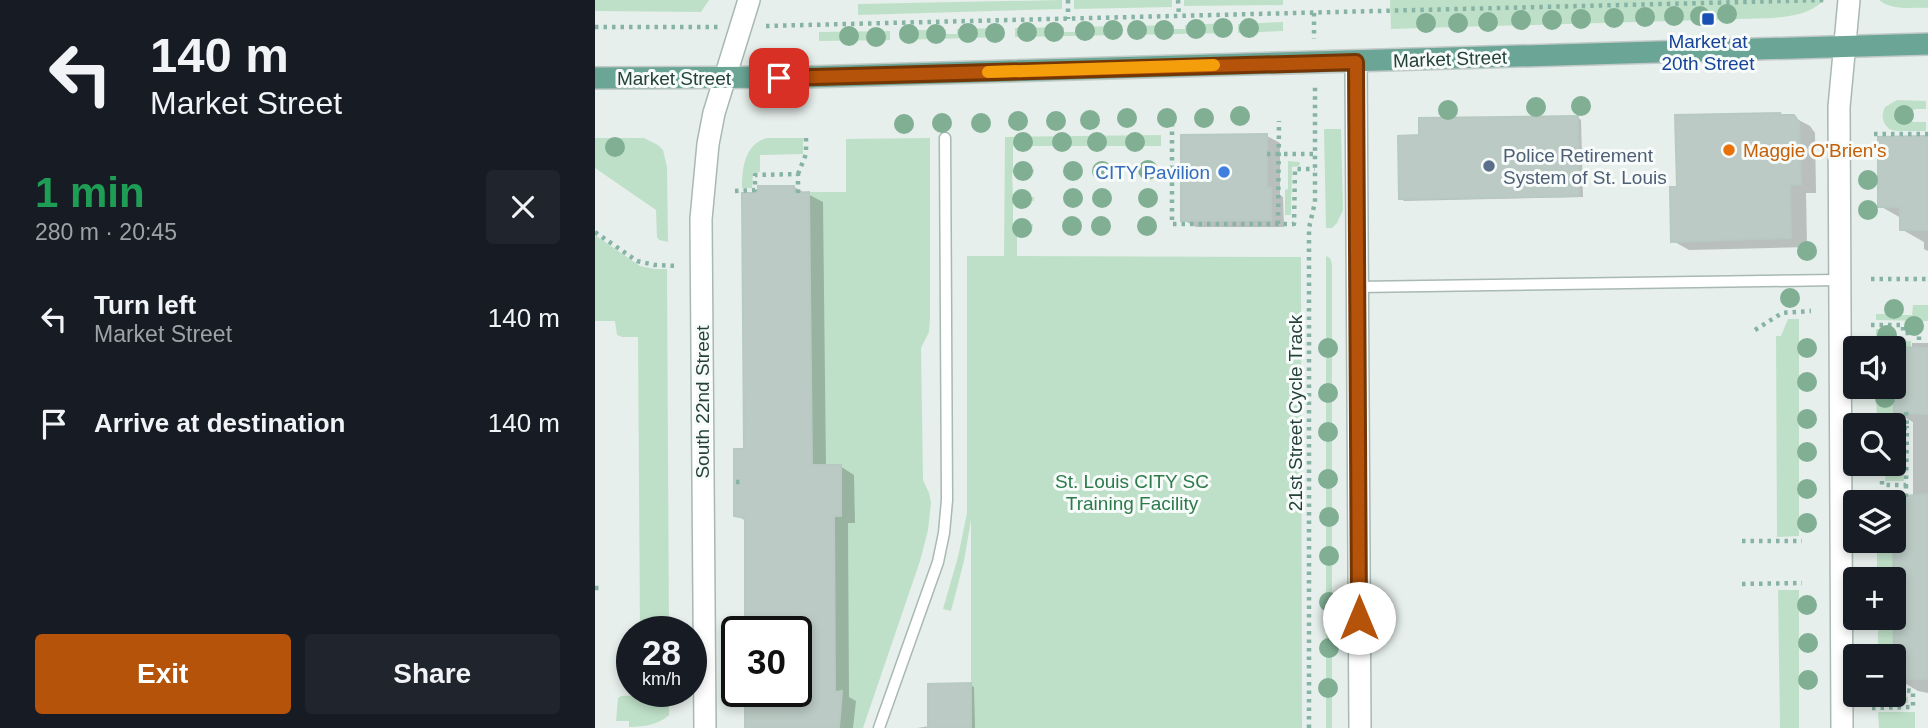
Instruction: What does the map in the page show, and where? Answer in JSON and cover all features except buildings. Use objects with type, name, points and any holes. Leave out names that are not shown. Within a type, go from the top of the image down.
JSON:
[{"type":"main road","name":"Market Street","points":[[595,78],[725,78],[1356,62],[1928,44]]},
{"type":"street","name":"South 22nd Street","points":[[705,728],[701,219],[708,144],[749,0]]},
{"type":"street","points":[[1842,728],[1839,107],[1849,0]]},
{"type":"street","points":[[1356,62],[1360,728]]},
{"type":"lane","points":[[879,728],[938,562],[944,533],[947,500],[945,138]]},
{"type":"lane","points":[[1357,287],[1838,280]]},
{"type":"path","points":[[1068,0],[1068,19]]},
{"type":"path","points":[[1178,0],[1178,16]]},
{"type":"path","points":[[783,25],[1824,0]]},
{"type":"path","points":[[1314,13],[1314,30]]},
{"type":"path","points":[[595,27],[717,27]]},
{"type":"path","name":"21st Street Cycle Track","points":[[1309,728],[1309,228],[1315,202],[1315,100]]},
{"type":"path","points":[[1278,224],[1279,121]]},
{"type":"path","points":[[1172,123],[1172,224],[1294,224],[1295,169],[1315,169]]},
{"type":"path","points":[[798,192],[798,174],[806,154],[806,133]]},
{"type":"path","points":[[1874,134],[1928,134]]},
{"type":"path","points":[[1267,154],[1315,154]]},
{"type":"path","points":[[1172,156],[1181,156]]},
{"type":"path","points":[[735,191],[755,190],[755,175],[798,174]]},
{"type":"path","points":[[595,232],[637,261],[655,265],[678,265]]},
{"type":"path","points":[[1871,279],[1928,279]]},
{"type":"path","points":[[1755,330],[1782,313],[1811,311]]},
{"type":"path","points":[[1871,325],[1903,325],[1903,333],[1919,333],[1919,341]]},
{"type":"path","points":[[1906,412],[1906,490]]},
{"type":"path","points":[[1882,476],[1882,485],[1906,485]]},
{"type":"path","points":[[736,482],[744,482]]},
{"type":"path","points":[[1742,541],[1802,541]]},
{"type":"path","points":[[1742,583],[1802,583]]},
{"type":"path","points":[[1872,708],[1913,707],[1913,691],[1906,690]]},
{"type":"green space","points":[[595,0],[709,0],[701,12],[595,11]]},
{"type":"green space","points":[[1062,0],[1062,9],[858,15],[858,4]]},
{"type":"green space","points":[[1074,0],[1172,0],[1172,7],[1074,9]]},
{"type":"green space","points":[[1184,0],[1283,0],[1283,5],[1184,6]]},
{"type":"green space","points":[[1390,0],[1824,0],[1807,11],[1774,18],[1391,29]]},
{"type":"green space","points":[[1879,0],[1928,0],[1928,8],[1896,7]]},
{"type":"green space","points":[[1283,22],[1283,31],[1238,33],[1238,24]]},
{"type":"green space","points":[[1230,23],[1230,33],[1128,35],[1128,26],[1174,25],[1174,29],[1185,29],[1185,25]]},
{"type":"green space","points":[[1120,26],[1120,35],[1015,37],[1015,28],[1064,27],[1064,32],[1075,32],[1075,27]]},
{"type":"green space","points":[[1003,28],[1003,37],[900,40],[899,30],[946,30],[946,34],[957,34],[957,29]]},
{"type":"green space","points":[[890,31],[890,40],[819,41],[819,32]]},
{"type":"green space","points":[[1897,100],[1926,101],[1926,109],[1915,109],[1911,112],[1910,119],[1913,122],[1926,122],[1926,131],[1889,129],[1883,119],[1884,110]]},
{"type":"green space","points":[[1324,129],[1341,129],[1343,210],[1332,228],[1326,228]]},
{"type":"green space","name":"St. Louis CITY SC Training Facility","points":[[1161,135],[1161,146],[1013,146],[1013,169],[1034,169],[1034,173],[1012,173],[1013,197],[1034,197],[1034,201],[1013,201],[1013,224],[1033,224],[1032,232],[1017,232],[1017,256],[1301,257],[1302,728],[971,728],[971,520],[951,611],[943,609],[967,513],[967,256],[1004,256],[1005,137]]},
{"type":"green space","points":[[595,138],[644,138],[663,150],[667,167],[668,242],[657,237],[656,210],[595,168]]},
{"type":"green space","points":[[767,138],[803,138],[803,154],[760,155],[760,172],[753,173],[752,188],[742,188],[744,165],[749,151]]},
{"type":"green space","points":[[930,138],[930,319],[929,332],[921,348],[923,480],[931,503],[928,530],[863,728],[839,728],[842,692],[835,692],[834,516],[841,515],[841,465],[812,465],[809,192],[846,192],[846,139]]},
{"type":"green space","points":[[1288,161],[1300,162],[1299,166],[1292,167],[1291,215],[1285,215],[1285,190],[1288,189]]},
{"type":"green space","points":[[595,235],[640,266],[667,269],[669,616],[640,616],[638,337],[617,335],[615,321],[595,321]]},
{"type":"green space","points":[[1326,256],[1332,264],[1332,728],[1326,728]]},
{"type":"green space","points":[[1890,305],[1899,305],[1899,315],[1912,315],[1913,305],[1928,305],[1928,321],[1876,320],[1876,314],[1890,314]]},
{"type":"green space","points":[[1788,319],[1799,319],[1799,536],[1777,537],[1776,336],[1781,336]]},
{"type":"green space","points":[[1876,329],[1893,329],[1894,336],[1876,336]]},
{"type":"green space","points":[[1876,399],[1894,399],[1895,413],[1877,413]]},
{"type":"green space","points":[[1885,476],[1904,476],[1904,481],[1885,481]]},
{"type":"green space","points":[[1877,553],[1893,553],[1893,567],[1877,567]]},
{"type":"green space","points":[[1778,590],[1799,590],[1799,728],[1780,728]]},
{"type":"green space","points":[[1878,630],[1894,630],[1894,644],[1878,644]]},
{"type":"green space","points":[[617,707],[669,707],[669,715],[655,723],[629,727],[629,721],[616,721]]},
{"type":"green space","points":[[1878,712],[1915,712],[1915,728],[1879,728]]},
{"type":"slow traffic","points":[[988,72],[1214,65]]},
{"type":"place","name":"Market at 20th Street","points":[[1708,19]]},
{"type":"place","name":"Maggie O'Brien's","points":[[1729,150]]},
{"type":"place","name":"Police Retirement System of St. Louis","points":[[1489,166]]},
{"type":"place","name":"CITY Pavilion","points":[[1224,172]]},
{"type":"route","points":[[779,78],[1356,62],[1359,618]]}]
